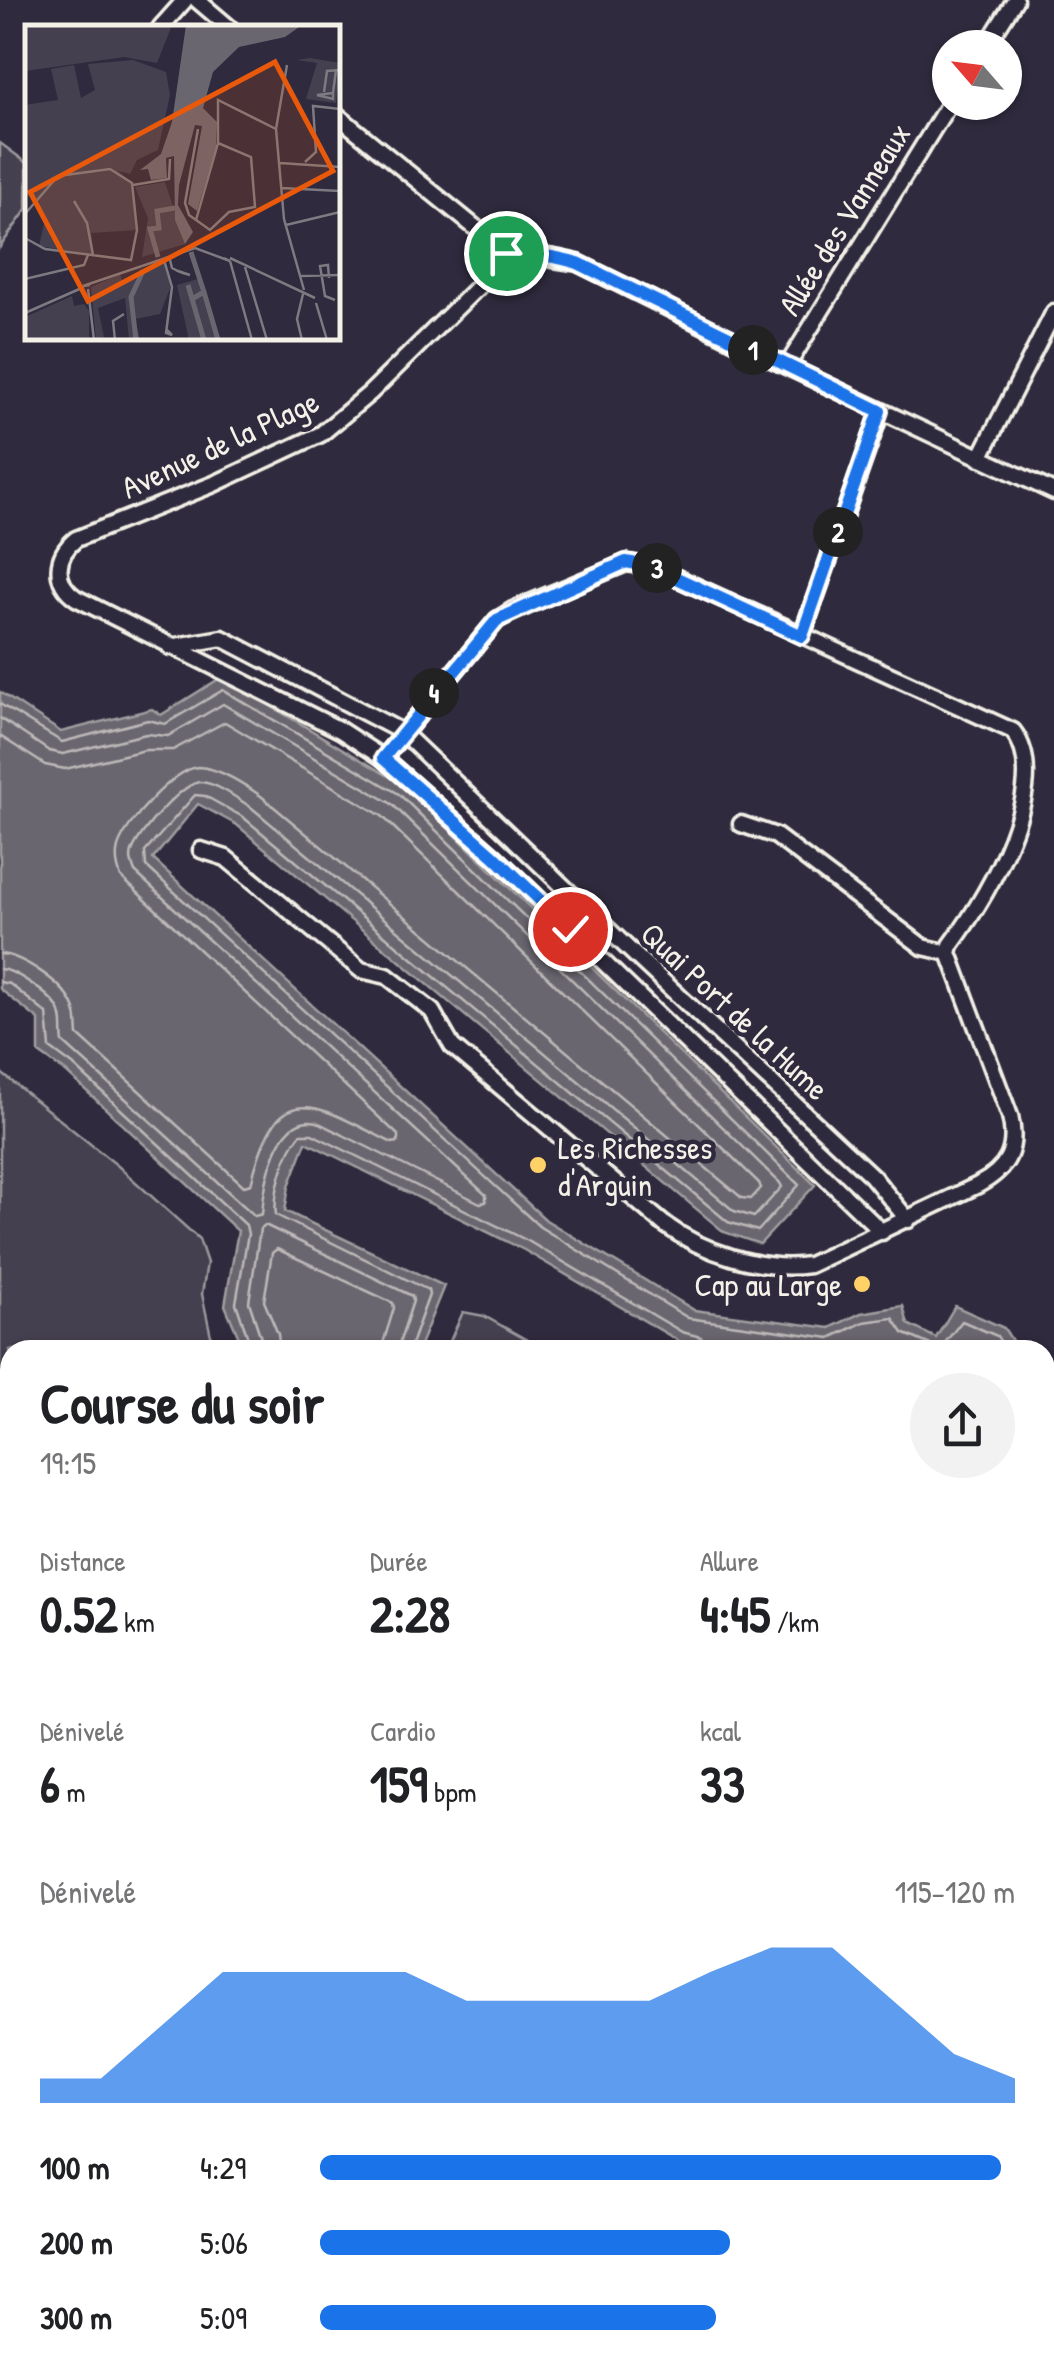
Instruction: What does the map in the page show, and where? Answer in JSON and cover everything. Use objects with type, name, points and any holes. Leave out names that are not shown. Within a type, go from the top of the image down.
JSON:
[{"type":"street","points":[[163,25],[184,0]]},
{"type":"street","points":[[197,0],[226,25]]},
{"type":"street","points":[[996,30],[1015,0]]},
{"type":"street","points":[[340,118],[514,259],[545,256],[578,263],[1054,492]]},
{"type":"street","name":"Allée des Vanneaux","points":[[787,366],[939,120]]},
{"type":"street","name":"Avenue de la Plage","points":[[76,539],[214,484],[320,434],[370,394],[493,272],[514,259]]},
{"type":"street","points":[[980,458],[1054,312]]},
{"type":"street","points":[[802,636],[880,411]]},
{"type":"street","name":"Quai Port de la Hume","points":[[76,539],[59,564],[61,583],[68,592],[169,647],[340,730],[383,758],[494,856],[878,1234]]},
{"type":"street","points":[[202,850],[226,858],[360,970],[394,980],[437,1016],[452,1046],[682,1238],[725,1254],[793,1267],[826,1260],[996,1175],[1008,1163],[1015,1140],[1010,1116],[949,953],[950,945],[1011,864],[1025,836],[1040,782],[1037,756],[1014,731],[653,567],[626,562],[497,620],[383,758]]},
{"type":"street","name":"Quai Port de la Hume","points":[[169,647],[222,638],[402,732],[872,1176],[908,1220]]},
{"type":"street","points":[[741,824],[776,836],[923,948],[949,953]]},
{"type":"shaded area","points":[[0,143],[25,162],[25,212],[0,247]]},
{"type":"shaded area","points":[[0,1072],[118,1166],[199,1239],[207,1263],[202,1294],[212,1340],[0,1340]]},
{"type":"shaded area","points":[[463,1312],[484,1316],[527,1340],[450,1340]]},
{"type":"water","points":[[222,677],[405,786],[815,1185],[760,1244],[724,1232],[237,825],[198,804],[153,859],[546,1220],[694,1310],[830,1328],[861,1313],[903,1306],[908,1324],[936,1338],[955,1306],[1004,1328],[1012,1340],[677,1340],[524,1250],[306,1142],[289,1186],[285,1211],[444,1286],[422,1340],[240,1340],[225,1305],[238,1231],[66,1072],[39,1053],[39,1020],[0,989],[0,692],[61,732],[152,709],[161,715]]},
{"type":"place","name":"Les Richesses d'Arguin","points":[[538,1165]]},
{"type":"place","name":"Cap au Large","points":[[862,1284]]},
{"type":"route","points":[[506,253],[514,259],[545,256],[578,263],[880,411],[802,636],[653,567],[626,562],[497,620],[383,758],[570,929]]}]
